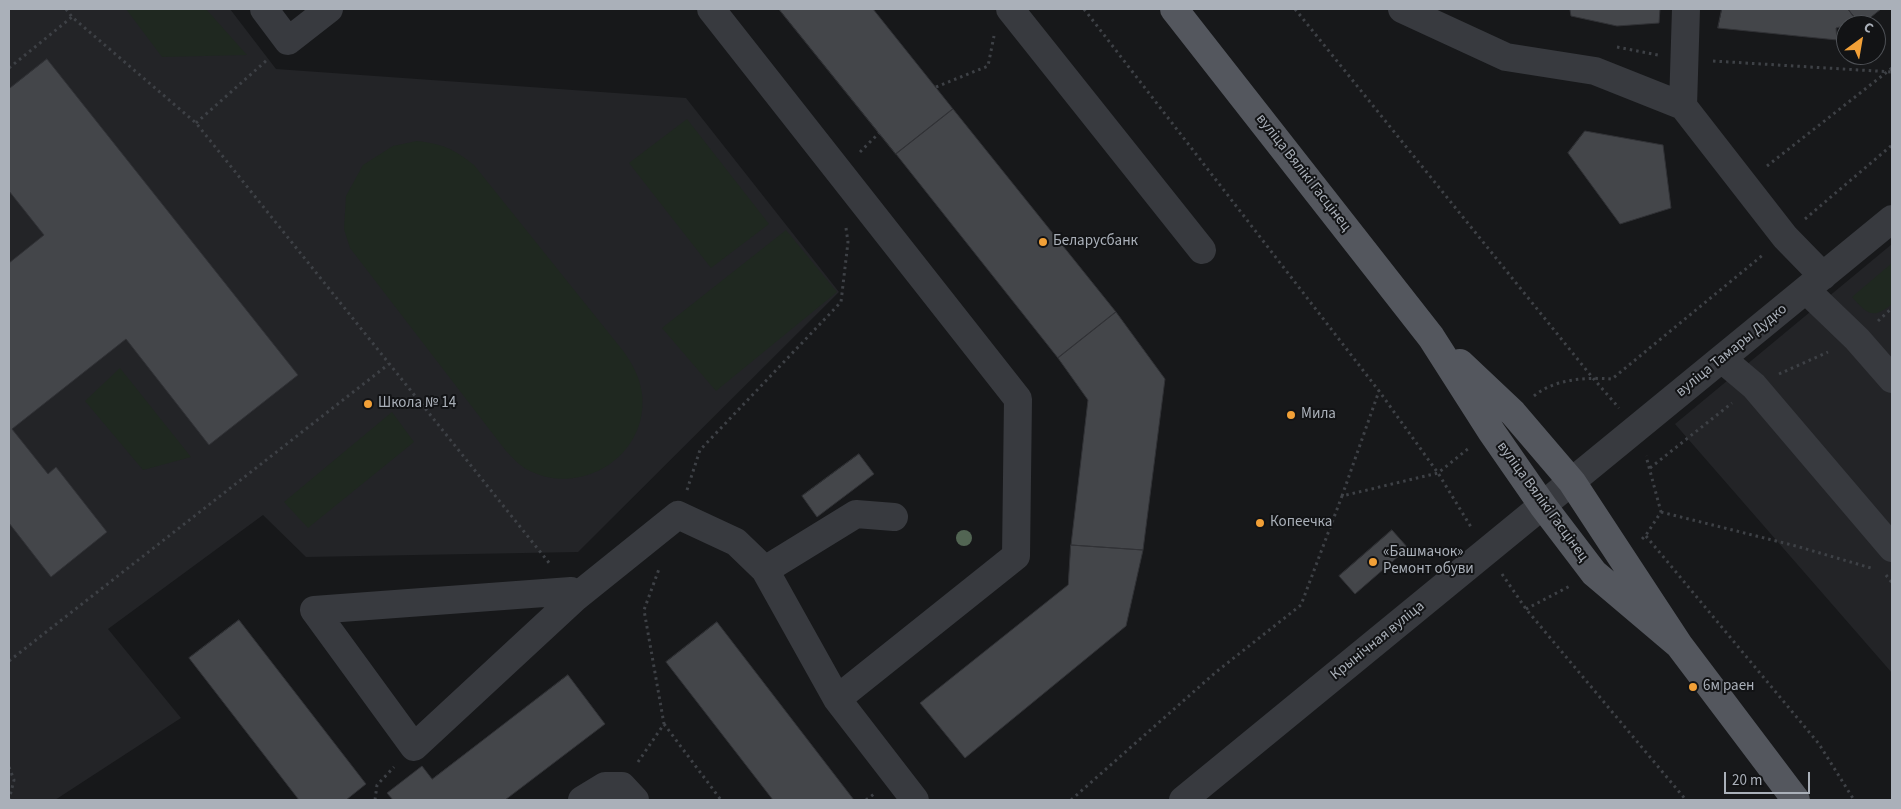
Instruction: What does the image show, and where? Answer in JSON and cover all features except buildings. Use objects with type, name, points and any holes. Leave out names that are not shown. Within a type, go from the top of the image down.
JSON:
[{"type":"main road","name":"вуліца Вялікі Гасцінец","points":[[1174,9],[1431,337],[1543,506],[1594,573],[1679,645]]},
{"type":"main road","name":"вуліца Вялікі Гасцінец","points":[[1431,337],[1514,413],[1572,482],[1679,645],[1796,800]]},
{"type":"street","points":[[264,9],[288,41],[329,9]]},
{"type":"street","points":[[712,9],[1018,399],[1016,556],[837,700]]},
{"type":"street","points":[[1402,9],[1506,57],[1595,71],[1683,106],[1785,236],[1814,283],[1857,339],[1892,379]]},
{"type":"street","points":[[1683,106],[1686,9]]},
{"type":"street","points":[[1003,18],[1202,250]]},
{"type":"street","name":"вуліца Тамары Дудко","points":[[1572,482],[1892,219]]},
{"type":"street","points":[[1722,359],[1754,386],[1892,548]]},
{"type":"street","name":"Крынічная вуліца","points":[[1183,800],[1572,482]]},
{"type":"street","points":[[765,570],[856,514],[894,517]]},
{"type":"street","points":[[574,594],[314,610],[414,747],[574,594],[678,516],[736,542],[765,570],[837,700],[915,800]]},
{"type":"street","points":[[582,800],[605,786],[628,793]]},
{"type":"path","points":[[66,9],[72,17],[196,123],[574,594]]},
{"type":"path","points":[[1084,9],[1379,391],[1438,473],[1487,552],[1526,609],[1686,800]]},
{"type":"path","points":[[1294,9],[1592,377]]},
{"type":"path","points":[[9,68],[72,17]]},
{"type":"path","points":[[936,87],[988,66],[1003,18]]},
{"type":"path","points":[[1684,60],[1890,72]]},
{"type":"path","points":[[196,123],[258,68]]},
{"type":"path","points":[[1745,183],[1890,72],[1892,68]]},
{"type":"path","points":[[839,171],[879,133]]},
{"type":"path","points":[[1514,413],[1545,387],[1592,377],[1612,379],[1892,145]]},
{"type":"path","points":[[678,516],[700,450],[841,302],[848,242],[846,224]]},
{"type":"path","points":[[9,661],[388,364]]},
{"type":"path","points":[[1071,800],[1216,672],[1301,605],[1379,391]]},
{"type":"path","points":[[1342,496],[1438,473],[1491,430]]},
{"type":"path","points":[[1661,512],[1796,546],[1872,568]]},
{"type":"path","points":[[1646,536],[1819,744],[1854,800]]},
{"type":"path","points":[[659,567],[644,610],[664,724],[721,800]]},
{"type":"path","points":[[628,793],[664,724]]},
{"type":"path","points":[[375,800],[377,785],[414,747]]},
{"type":"path","points":[[9,767],[14,780],[9,800]]},
{"type":"shaded area","name":"Школа № 14","points":[[9,9],[230,9],[276,69],[686,98],[839,292],[578,552],[306,557],[263,515],[108,629],[181,718],[55,800],[9,800]]},
{"type":"shaded area","points":[[126,9],[206,9],[247,55],[162,57]]},
{"type":"shaded area","points":[[687,119],[769,224],[711,268],[629,163]]},
{"type":"shaded area","points":[[417,141],[448,148],[474,165],[624,352],[630,362],[638,377],[641,388],[641,416],[634,436],[623,453],[607,466],[588,475],[568,479],[547,477],[526,469],[521,465],[506,451],[350,248],[344,229],[346,196],[363,165],[393,146]]},
{"type":"shaded area","points":[[786,230],[837,292],[716,391],[662,328]]},
{"type":"shaded area","points":[[1892,244],[1892,673],[1675,424]]},
{"type":"shaded area","points":[[1892,263],[1892,304],[1880,312],[1870,313],[1862,308],[1852,297]]},
{"type":"shaded area","points":[[120,368],[191,457],[143,470],[85,401]]},
{"type":"shaded area","points":[[392,412],[414,442],[308,528],[284,502]]},
{"type":"place","name":"Беларусбанк","points":[[1043,242]]},
{"type":"place","name":"Школа № 14","points":[[368,404]]},
{"type":"place","name":"Мила","points":[[1291,415]]},
{"type":"place","name":"Копеечка","points":[[1260,523]]},
{"type":"place","name":"«Башмачок» Ремонт обуви","points":[[1373,562]]},
{"type":"place","name":"6м раен","points":[[1693,687]]}]
